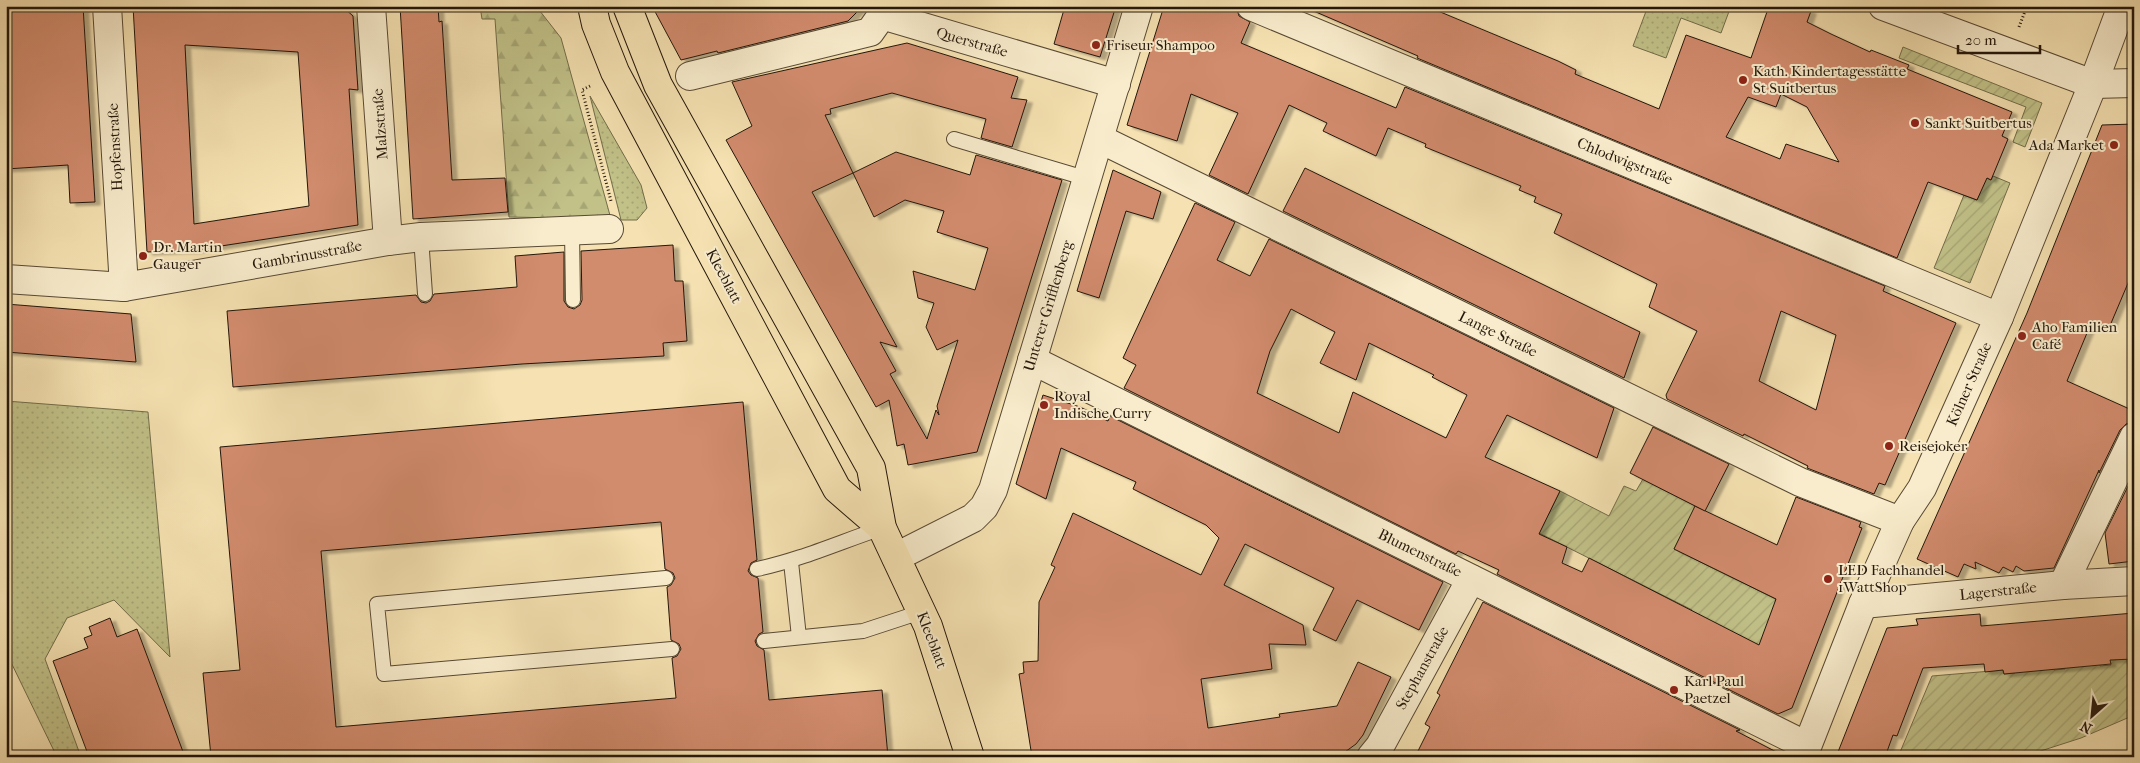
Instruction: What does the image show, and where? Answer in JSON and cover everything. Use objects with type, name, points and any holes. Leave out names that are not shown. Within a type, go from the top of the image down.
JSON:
[{"type":"main road","name":"Kleeblatt","points":[[592,6],[596,24],[615,72],[837,489],[882,528]]},
{"type":"main road","name":"Kleeblatt","points":[[627,6],[658,85],[871,468],[882,528],[940,657],[970,757]]},
{"type":"street","name":"Hopfenstraße","points":[[107,6],[124,287]]},
{"type":"street","name":"Malzstraße","points":[[371,6],[388,241]]},
{"type":"street","name":"Unterer Grifflenberg","points":[[896,557],[973,518],[984,507],[993,490],[1139,6]]},
{"type":"street","name":"Chlodwigstraße","points":[[1251,6],[1999,317]]},
{"type":"street","points":[[1883,6],[2094,84],[2134,83]]},
{"type":"street","name":"Kölner Straße","points":[[1805,752],[1863,604],[1900,521],[1922,488],[1999,317],[2094,84],[2122,6]]},
{"type":"street","name":"Querstraße","points":[[690,76],[870,32],[883,11],[1116,84]]},
{"type":"street","name":"Lange Straße","points":[[1100,139],[1800,482],[1900,521]]},
{"type":"street","name":"Gambrinusstraße","points":[[6,278],[124,287],[388,241],[609,229]]},
{"type":"street","name":"Blumenstraße","points":[[1032,360],[1471,578],[1805,752]]},
{"type":"street","points":[[2063,585],[2134,438]]},
{"type":"street","name":"Stephanstraße","points":[[1371,757],[1380,746],[1471,578]]},
{"type":"street","name":"Lagerstraße","points":[[1863,604],[2063,585],[2134,581]]},
{"type":"lane","points":[[954,139],[1088,179]]},
{"type":"lane","points":[[572,231],[573,300]]},
{"type":"lane","points":[[421,238],[425,294]]},
{"type":"lane","points":[[757,568],[791,562],[835,543],[882,528]]},
{"type":"lane","points":[[791,562],[799,636]]},
{"type":"lane","points":[[666,578],[377,604],[384,674],[672,649]]},
{"type":"lane","points":[[764,641],[863,631],[921,612]]},
{"type":"path","points":[[582,90],[618,229],[609,229]]},
{"type":"green space","points":[[480,6],[536,6],[561,38],[611,219],[509,217],[495,19],[482,19]]},
{"type":"green space","points":[[1648,6],[1731,6],[1721,33],[1681,18],[1666,58],[1633,46]]},
{"type":"green space","points":[[1903,47],[2042,103],[2025,147],[2013,142],[2026,107],[1899,58]]},
{"type":"green space","points":[[590,96],[641,185],[647,208],[637,220],[621,220]]},
{"type":"green space","points":[[1993,176],[2010,183],[1970,283],[1934,268],[1964,195],[1977,200],[1985,177],[1991,180]]},
{"type":"green space","points":[[6,401],[148,412],[170,657],[114,600],[67,618],[45,659],[81,757],[57,757],[6,652]]},
{"type":"green space","points":[[1643,479],[1705,511],[1699,525],[1689,520],[1674,549],[1776,599],[1767,662],[1689,617],[1692,610],[1539,533],[1560,491],[1609,516],[1624,486],[1636,491]]},
{"type":"green space","points":[[2127,659],[2132,716],[2081,738],[2022,757],[1898,757],[1932,676],[2003,670],[2004,674],[2015,673],[2015,669],[2053,665],[2054,670],[2065,669],[2065,665],[2099,661],[2100,666],[2111,665],[2110,660]]},
{"type":"building","points":[[6,6],[83,6],[95,202],[70,203],[68,165],[6,169]]},
{"type":"building","points":[[133,6],[323,6],[344,8],[353,16],[358,90],[349,89],[358,225],[195,250],[147,252]],"holes":[[[185,45],[298,52],[309,206],[194,224]]]},
{"type":"building","points":[[400,6],[438,6],[439,22],[442,21],[452,180],[505,178],[508,212],[413,219]]},
{"type":"building","points":[[652,6],[863,6],[848,21],[718,53],[717,51],[681,60]]},
{"type":"building","points":[[1065,6],[1116,6],[1100,57],[1054,44]]},
{"type":"building","points":[[1164,6],[1236,6],[1239,16],[1250,22],[1241,43],[1396,108],[1405,87],[1885,286],[1883,291],[1956,323],[1885,485],[1879,483],[1874,494],[1807,468],[1808,466],[1744,434],[1743,436],[1667,399],[1666,395],[1697,331],[1649,307],[1657,284],[1554,233],[1562,214],[1534,202],[1536,197],[1519,190],[1521,186],[1425,147],[1426,144],[1388,128],[1376,156],[1323,131],[1327,123],[1289,105],[1248,194],[1209,175],[1238,113],[1191,94],[1177,141],[1127,125]],"holes":[[[1781,311],[1836,335],[1816,410],[1759,381]]]},
{"type":"building","points":[[1302,6],[1426,6],[1558,61],[1576,70],[1575,74],[1659,109],[1686,35],[1751,58],[1769,6],[1798,6],[1811,11],[1807,22],[1831,34],[1870,52],[1871,50],[1909,65],[1907,69],[2012,112],[2002,136],[2008,139],[1991,180],[1987,178],[1977,200],[1928,182],[1897,258],[1417,58],[1418,56]],"holes":[[[1781,94],[1807,107],[1839,162],[1786,144],[1780,159],[1726,137],[1748,97],[1776,107]]]},
{"type":"building","points":[[907,43],[1018,77],[1011,98],[1027,100],[1012,147],[981,138],[986,119],[892,93],[830,109],[831,114],[825,115],[853,173],[896,152],[970,175],[976,155],[1062,180],[977,452],[908,465],[904,444],[897,446],[889,400],[876,407],[726,140],[752,126],[732,82]],"holes":[[[853,173],[874,217],[905,200],[944,211],[937,232],[988,248],[975,290],[913,271],[918,298],[934,303],[926,327],[937,350],[958,340],[937,406],[939,415],[936,410],[927,439],[890,374],[896,371],[880,342],[897,347],[812,192]]]},
{"type":"building","points":[[2134,124],[2134,269],[2109,328],[2092,321],[2067,381],[2134,411],[2134,422],[2126,424],[2120,430],[2099,473],[2099,470],[2054,568],[2024,571],[2016,566],[2013,572],[2003,567],[1999,573],[1975,562],[1976,569],[1964,564],[1958,577],[1917,559],[2027,313],[2102,125]]},
{"type":"building","points":[[1305,168],[1640,332],[1624,378],[1283,211]]},
{"type":"building","points":[[1113,170],[1161,192],[1153,219],[1126,211],[1099,298],[1077,291]]},
{"type":"building","points":[[1195,203],[1235,222],[1217,260],[1250,276],[1269,239],[1614,408],[1597,458],[1507,415],[1485,457],[1560,491],[1539,534],[1567,547],[1562,563],[1582,572],[1589,558],[1759,645],[1776,599],[1674,549],[1695,506],[1777,545],[1796,497],[1861,522],[1859,527],[1862,528],[1792,708],[1778,714],[1497,574],[1499,570],[1458,551],[1456,554],[1124,388],[1136,365],[1123,358]],"holes":[[[1291,309],[1335,332],[1320,363],[1356,380],[1369,343],[1434,375],[1432,377],[1467,395],[1446,438],[1353,392],[1339,433],[1257,393],[1270,351]]]},
{"type":"building","points":[[673,245],[675,281],[683,281],[687,341],[663,343],[664,356],[522,364],[233,387],[227,311],[416,295],[421,302],[426,303],[430,301],[434,294],[517,287],[515,256],[564,252],[564,301],[568,307],[574,309],[580,305],[582,300],[581,251]]},
{"type":"building","points":[[6,304],[131,314],[136,362],[6,352]]},
{"type":"building","points":[[1043,395],[1080,407],[1108,421],[1110,416],[1443,582],[1419,630],[1357,600],[1336,641],[1313,630],[1334,588],[1245,544],[1224,585],[1303,625],[1306,645],[1269,644],[1272,669],[1201,679],[1208,728],[1280,717],[1279,714],[1337,706],[1358,662],[1391,677],[1363,735],[1356,744],[1338,757],[1032,757],[1019,674],[1024,673],[1023,662],[1038,661],[1039,602],[1055,567],[1051,565],[1073,513],[1201,575],[1219,538],[1206,525],[1133,489],[1136,482],[1061,448],[1046,499],[1016,484]]},
{"type":"building","points":[[743,402],[757,560],[751,563],[748,571],[751,575],[758,578],[763,632],[759,634],[755,641],[757,646],[764,650],[769,700],[882,690],[888,757],[211,757],[203,673],[240,670],[220,447]],"holes":[[[661,522],[665,569],[673,573],[675,578],[671,585],[667,587],[671,640],[679,644],[681,649],[677,656],[672,658],[676,698],[336,727],[321,551]]]},
{"type":"building","points":[[1653,427],[1729,464],[1705,511],[1630,473]]},
{"type":"building","points":[[2134,474],[2134,561],[2109,564],[2105,533]]},
{"type":"building","points":[[1483,602],[1740,730],[1736,731],[1786,757],[1415,757],[1430,727],[1425,724],[1440,695],[1437,693]]},
{"type":"building","points":[[2134,613],[2134,659],[2110,660],[2111,664],[2004,674],[2003,670],[1985,672],[1984,664],[1923,668],[1897,736],[1893,735],[1885,757],[1836,757],[1887,628],[1918,625],[1916,619],[1980,614],[1981,626]]},
{"type":"building","points":[[110,618],[117,637],[137,629],[185,757],[89,757],[53,661],[88,648],[84,638],[92,635],[89,627]]},
{"type":"place","name":"Friseur Shampoo","points":[[1096,45]]},
{"type":"place","name":"Kath. Kindertagesstätte St Suitbertus","points":[[1743,80]]},
{"type":"place","name":"Sankt Suitbertus","points":[[1915,123]]},
{"type":"place","name":"Ada Market","points":[[2114,145]]},
{"type":"place","name":"Dr. Martin Gauger","points":[[143,256]]},
{"type":"place","name":"Aho Familien Café","points":[[2022,336]]},
{"type":"place","name":"Royal Indische Curry","points":[[1044,405]]},
{"type":"place","name":"Reisejoker","points":[[1889,446]]},
{"type":"place","name":"LED Fachhandel 1WattShop","points":[[1828,579]]},
{"type":"place","name":"Karl Paul Paetzel","points":[[1674,690]]}]
